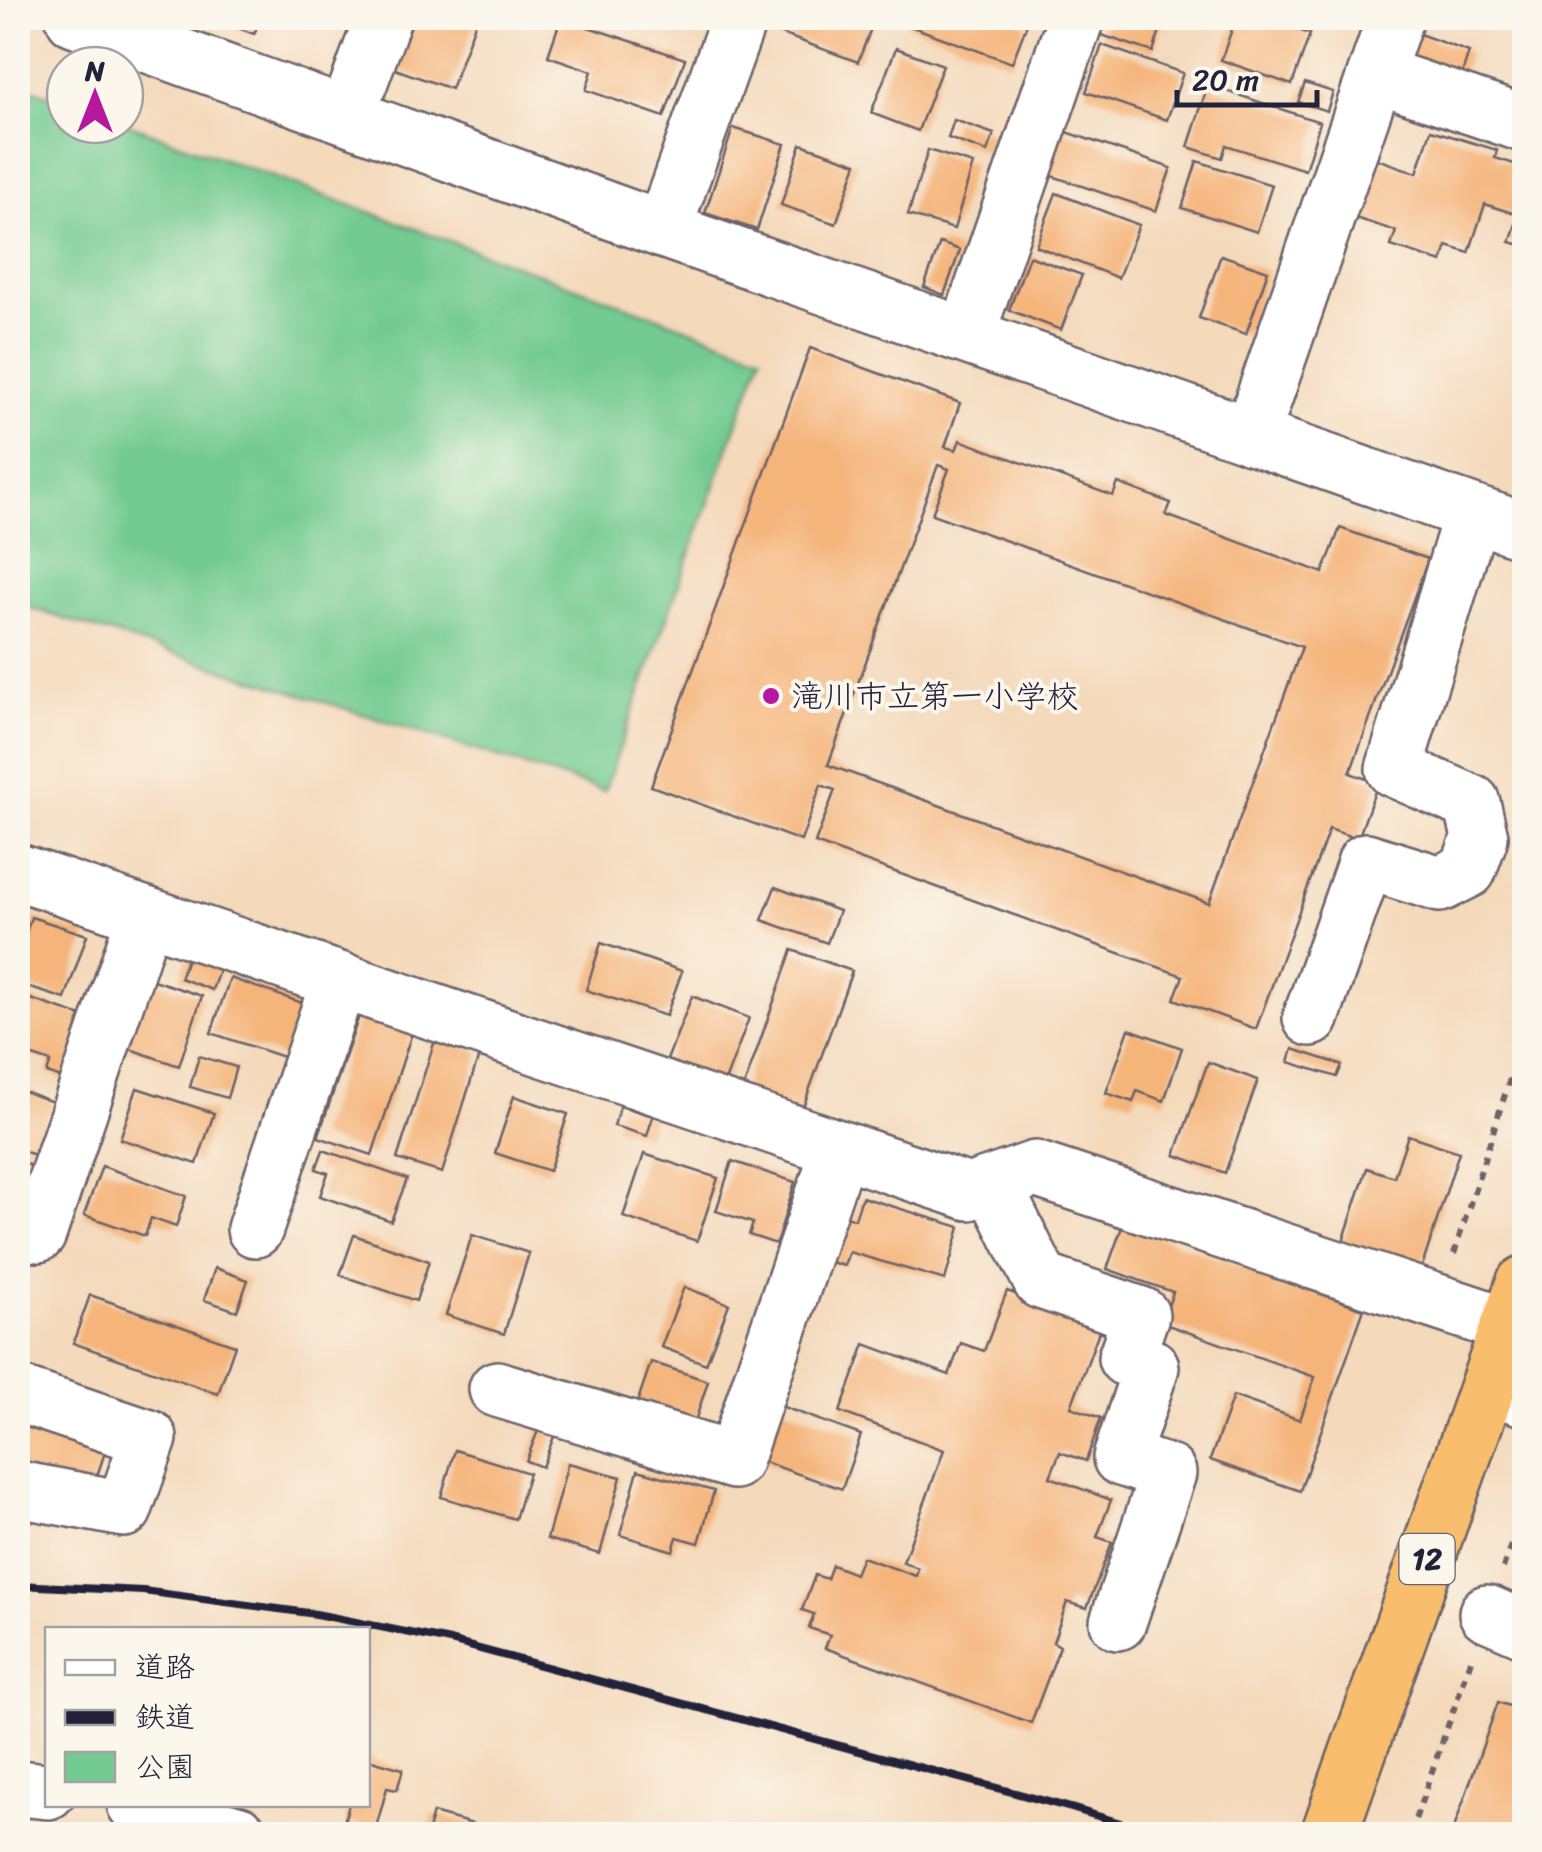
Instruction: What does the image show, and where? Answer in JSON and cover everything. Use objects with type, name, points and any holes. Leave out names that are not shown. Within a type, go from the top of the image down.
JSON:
[{"type":"highway","name":"12","points":[[1329,1834],[1506,1392],[1517,1305]]},
{"type":"street","points":[[347,116],[383,18]]},
{"type":"street","points":[[663,230],[739,18]]},
{"type":"street","points":[[967,334],[1076,18]]},
{"type":"street","points":[[1252,436],[1395,18]]},
{"type":"street","points":[[103,22],[347,116],[663,230],[1524,531]]},
{"type":"street","points":[[1376,74],[1524,124]]},
{"type":"street","points":[[1312,1018],[1366,861],[1440,884],[1468,870],[1480,838],[1472,803],[1394,769],[1472,513]]},
{"type":"street","points":[[18,872],[969,1192],[1034,1169],[1438,1303],[1517,1305]]},
{"type":"street","points":[[38,1234],[145,915]]},
{"type":"street","points":[[255,1229],[339,981]]},
{"type":"street","points":[[497,1389],[734,1461],[839,1150]]},
{"type":"street","points":[[993,1184],[1041,1281],[1141,1315],[1126,1358],[1151,1367],[1120,1458],[1168,1474],[1118,1622]]},
{"type":"street","points":[[18,1394],[148,1438],[124,1509],[18,1489]]},
{"type":"street","points":[[18,1788],[45,1791]]},
{"type":"street","points":[[145,1807],[239,1834]]},
{"type":"path","points":[[1438,1303],[1524,1035]]},
{"type":"path","points":[[1410,1834],[1506,1621],[1524,1508]]},
{"type":"green space","points":[[18,84],[45,94],[45,145],[145,145],[145,130],[762,355],[604,791],[18,604]]},
{"type":"building","points":[[211,18],[261,18],[254,34]]},
{"type":"building","points":[[410,18],[477,18],[451,89],[392,68]]},
{"type":"building","points":[[561,18],[685,59],[664,117],[586,90],[592,71],[548,56]]},
{"type":"building","points":[[782,18],[875,18],[858,62],[776,32]]},
{"type":"building","points":[[910,18],[1010,18],[1027,24],[1012,63],[907,25]]},
{"type":"building","points":[[1106,18],[1164,18],[1153,52],[1101,35]]},
{"type":"building","points":[[1236,18],[1263,18],[1310,34],[1292,85],[1221,60]]},
{"type":"building","points":[[1414,32],[1469,52],[1460,80],[1405,60]]},
{"type":"building","points":[[1102,45],[1183,73],[1167,120],[1086,92]]},
{"type":"building","points":[[896,48],[943,65],[918,131],[871,113]]},
{"type":"building","points":[[1305,83],[1333,92],[1327,111],[1298,102]]},
{"type":"building","points":[[1208,85],[1320,122],[1305,170],[1226,145],[1222,158],[1188,147]]},
{"type":"building","points":[[954,120],[994,134],[987,152],[948,138]]},
{"type":"building","points":[[733,128],[785,144],[757,230],[705,213]]},
{"type":"building","points":[[1061,130],[1171,168],[1156,211],[1046,174]]},
{"type":"building","points":[[1431,130],[1497,150],[1495,158],[1524,167],[1524,246],[1510,242],[1519,215],[1485,204],[1469,253],[1447,246],[1442,262],[1391,246],[1396,231],[1355,218],[1374,158],[1417,173]]},
{"type":"building","points":[[801,144],[857,163],[836,224],[781,205]]},
{"type":"building","points":[[928,150],[973,164],[954,229],[908,215]]},
{"type":"building","points":[[1197,161],[1272,185],[1257,232],[1182,208]]},
{"type":"building","points":[[1056,193],[1139,225],[1118,278],[1036,246]]},
{"type":"building","points":[[940,243],[960,250],[944,295],[924,287]]},
{"type":"building","points":[[1221,255],[1268,271],[1246,334],[1199,318]]},
{"type":"building","points":[[1029,256],[1082,275],[1061,330],[1009,310]]},
{"type":"building","points":[[810,348],[960,403],[945,447],[956,450],[960,440],[1113,496],[1118,483],[1171,503],[1166,515],[1323,573],[1340,528],[1428,559],[1350,773],[1378,783],[1358,839],[1329,829],[1256,1029],[1174,999],[1183,976],[815,843],[835,790],[821,785],[801,841],[651,786]],"holes":[[[938,465],[949,469],[932,514],[1302,647],[1209,903],[828,765]]]},
{"type":"building","points":[[775,887],[839,911],[827,943],[762,920]]},
{"type":"building","points":[[31,917],[87,935],[65,999],[18,984],[18,958]]},
{"type":"building","points":[[601,943],[682,971],[666,1016],[586,990]]},
{"type":"building","points":[[792,950],[852,971],[800,1116],[741,1095]]},
{"type":"building","points":[[189,953],[221,965],[212,990],[180,978]]},
{"type":"building","points":[[230,978],[308,1005],[289,1059],[211,1033]]},
{"type":"building","points":[[150,979],[202,996],[179,1066],[127,1048]]},
{"type":"building","points":[[22,996],[82,1016],[70,1081],[47,1073],[51,1062],[18,1051]]},
{"type":"building","points":[[692,996],[749,1018],[723,1087],[665,1065]]},
{"type":"building","points":[[359,1016],[412,1033],[372,1155],[318,1137]]},
{"type":"building","points":[[1129,1029],[1182,1048],[1164,1101],[1137,1091],[1133,1102],[1106,1093]]},
{"type":"building","points":[[436,1037],[480,1052],[442,1173],[397,1159]]},
{"type":"building","points":[[1293,1049],[1342,1065],[1337,1077],[1289,1062]]},
{"type":"building","points":[[199,1056],[236,1067],[227,1098],[190,1087]]},
{"type":"building","points":[[1208,1062],[1258,1080],[1225,1173],[1175,1155]]},
{"type":"building","points":[[137,1088],[214,1113],[197,1164],[120,1139]]},
{"type":"building","points":[[18,1089],[53,1102],[34,1155],[18,1149]]},
{"type":"building","points":[[514,1096],[568,1114],[549,1171],[495,1153]]},
{"type":"building","points":[[620,1106],[653,1116],[647,1136],[614,1126]]},
{"type":"building","points":[[1408,1135],[1459,1152],[1420,1273],[1341,1248],[1367,1168],[1394,1177]]},
{"type":"building","points":[[323,1150],[407,1179],[391,1221],[320,1196],[328,1173],[316,1169]]},
{"type":"building","points":[[644,1154],[718,1178],[697,1241],[623,1217]]},
{"type":"building","points":[[18,1161],[39,1169],[18,1213]]},
{"type":"building","points":[[732,1161],[795,1182],[776,1244],[749,1235],[753,1223],[716,1211]]},
{"type":"building","points":[[102,1166],[186,1196],[176,1227],[151,1218],[145,1236],[84,1215]]},
{"type":"building","points":[[862,1197],[960,1227],[945,1280],[849,1252],[844,1266],[827,1261],[840,1214],[855,1219]]},
{"type":"building","points":[[1123,1224],[1364,1309],[1300,1491],[1210,1460],[1233,1396],[1300,1420],[1315,1377],[1162,1323],[1173,1292],[1107,1269]]},
{"type":"building","points":[[354,1235],[429,1261],[416,1301],[340,1275]]},
{"type":"building","points":[[472,1235],[529,1253],[504,1334],[446,1315]]},
{"type":"building","points":[[215,1268],[248,1280],[237,1311],[204,1300]]},
{"type":"building","points":[[684,1287],[729,1304],[706,1364],[661,1347]]},
{"type":"building","points":[[1007,1291],[1101,1326],[1071,1407],[1101,1418],[1086,1461],[1060,1452],[1050,1477],[1111,1500],[1097,1537],[1112,1542],[1087,1608],[1067,1602],[1053,1642],[1060,1646],[1031,1723],[825,1648],[830,1635],[809,1628],[814,1614],[802,1610],[815,1575],[827,1579],[832,1565],[855,1574],[862,1557],[916,1576],[918,1568],[903,1562],[944,1450],[840,1412],[865,1344],[949,1375],[961,1343],[984,1351]]},
{"type":"building","points":[[90,1295],[235,1345],[218,1394],[73,1343]]},
{"type":"building","points":[[651,1362],[708,1381],[693,1428],[635,1409]]},
{"type":"building","points":[[775,1404],[861,1435],[842,1489],[755,1459]]},
{"type":"building","points":[[18,1420],[106,1449],[91,1494],[18,1469]]},
{"type":"building","points":[[539,1428],[555,1434],[542,1467],[526,1461]]},
{"type":"building","points":[[455,1450],[529,1473],[515,1519],[441,1497]]},
{"type":"building","points":[[568,1463],[621,1477],[600,1554],[547,1539]]},
{"type":"building","points":[[638,1470],[714,1491],[699,1543],[677,1537],[673,1551],[620,1535]]},
{"type":"building","points":[[1498,1702],[1524,1711],[1523,1820],[1518,1834],[1452,1834]]},
{"type":"building","points":[[370,1760],[403,1769],[397,1790],[387,1788],[375,1831],[344,1822],[348,1807],[370,1807]]},
{"type":"building","points":[[433,1813],[505,1833],[505,1834],[427,1834]]},
{"type":"railway","points":[[18,1585],[143,1591],[316,1614],[450,1641],[1157,1834]]},
{"type":"place","name":"滝川市立第一小学校","points":[[771,696]]}]
